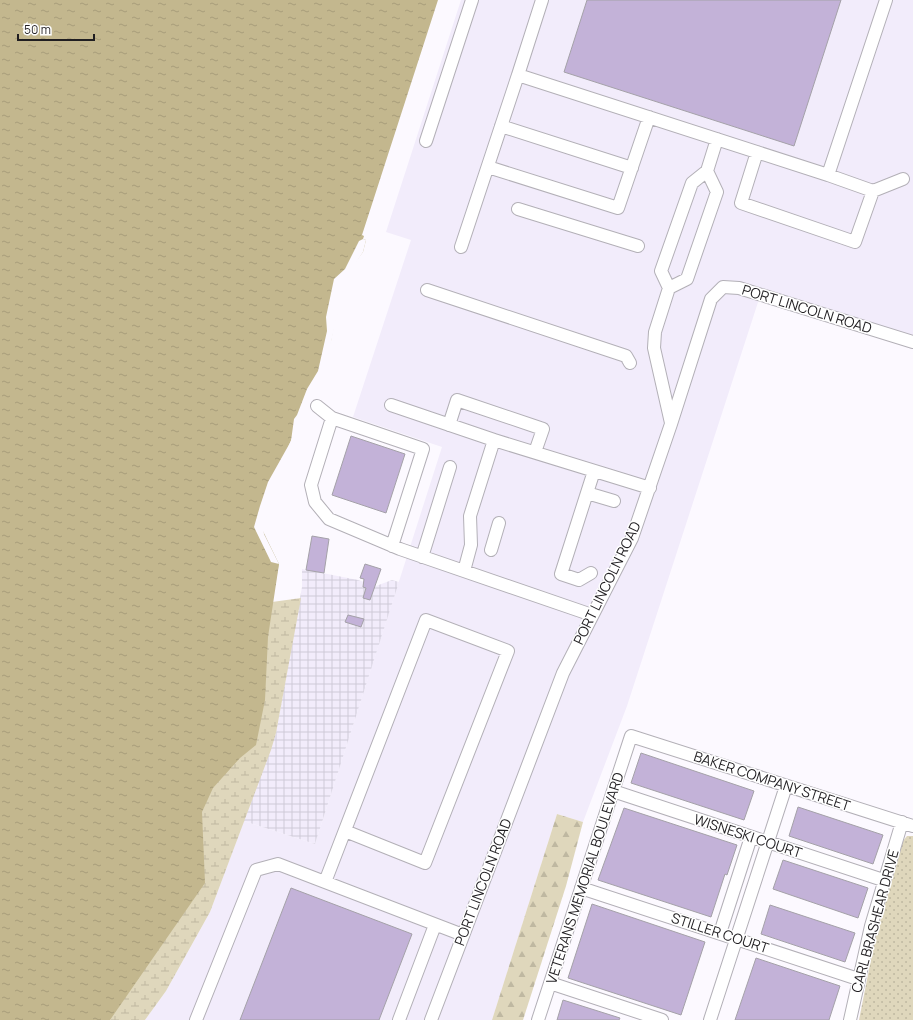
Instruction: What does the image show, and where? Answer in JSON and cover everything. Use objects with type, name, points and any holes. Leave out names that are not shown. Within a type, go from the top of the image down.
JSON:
[{"type":"street","points":[[426,141],[472,0]]},
{"type":"street","points":[[461,247],[542,0]]},
{"type":"street","points":[[828,175],[886,0]]},
{"type":"street","points":[[518,75],[828,175],[873,191],[903,179]]},
{"type":"street","points":[[488,167],[618,208],[649,118]]},
{"type":"street","points":[[501,126],[632,168]]},
{"type":"street","points":[[671,424],[654,348],[655,332],[669,288],[661,271],[692,183],[707,171],[717,139]]},
{"type":"street","points":[[757,152],[741,203],[855,242],[873,191]]},
{"type":"street","points":[[669,288],[688,279],[717,192],[707,171]]},
{"type":"street","points":[[518,209],[638,246]]},
{"type":"street","name":"PORT LINCOLN ROAD","points":[[431,1020],[564,673],[632,538],[650,488],[711,299],[723,287],[739,288],[913,342]]},
{"type":"street","points":[[427,290],[626,356],[630,363]]},
{"type":"street","points":[[449,425],[457,400],[543,429],[535,452]]},
{"type":"street","points":[[391,405],[494,440],[650,488]]},
{"type":"street","points":[[317,406],[332,418],[423,449],[396,548]]},
{"type":"street","points":[[332,418],[311,485],[315,502],[329,519],[396,548],[592,615]]},
{"type":"street","points":[[464,571],[471,545],[470,516],[494,440]]},
{"type":"street","points":[[422,557],[450,467]]},
{"type":"street","points":[[591,573],[579,580],[561,574],[594,471]]},
{"type":"street","points":[[587,493],[614,502]]},
{"type":"street","points":[[491,550],[499,523]]},
{"type":"street","points":[[325,882],[426,620],[508,651],[425,863],[345,831]]},
{"type":"street","name":"BAKER COMPANY STREET","points":[[631,736],[907,824]]},
{"type":"street","name":"VETERANS MEMORIAL BOULEVARD","points":[[538,1020],[631,736]]},
{"type":"street","points":[[710,1020],[786,786]]},
{"type":"street","name":"WISNESKI COURT","points":[[613,791],[883,880]]},
{"type":"street","name":"CARL BRASHEAR DRIVE","points":[[850,1020],[858,978],[883,880],[907,824]]},
{"type":"street","points":[[720,933],[751,837]]},
{"type":"street","points":[[196,1020],[256,870],[278,864],[463,935]]},
{"type":"street","name":"STILLER COURT","points":[[581,888],[858,978]]},
{"type":"street","points":[[400,1020],[435,925]]},
{"type":"street","points":[[550,983],[662,1020]]},
{"type":"shaded area","points":[[461,0],[913,0],[913,343],[761,293],[627,706],[583,822],[557,814],[492,1020],[145,1020],[166,991],[210,912],[244,821],[315,844],[442,447],[353,417],[411,240],[386,232]]},
{"type":"shaded area","points":[[302,569],[358,580],[376,586],[392,580],[399,582],[315,844],[244,821],[276,733],[302,587]]},
{"type":"green space","points":[[254,527],[279,564],[272,602],[301,598],[276,733],[210,912],[166,991],[145,1020],[55,1020]]},
{"type":"green space","points":[[557,814],[583,822],[566,886],[523,1020],[492,1020]]},
{"type":"green space","points":[[907,836],[913,836],[913,1020],[859,1020],[875,939],[903,841]]},
{"type":"water","points":[[0,0],[438,0],[362,235],[364,236],[363,239],[366,240],[363,252],[343,279],[331,341],[277,475],[261,527],[279,564],[268,637],[265,700],[256,745],[240,758],[213,788],[202,812],[205,883],[110,1020],[0,1020]]},
{"type":"pier","points":[[363,239],[366,240],[363,252],[345,280],[326,365],[286,465],[279,476],[263,527],[264,534],[279,564],[271,562],[254,527],[268,482],[291,441],[294,419],[307,389],[318,371],[327,331],[326,317],[334,279],[345,269],[359,241]]},
{"type":"building","points":[[587,0],[841,0],[794,146],[564,72]]},
{"type":"building","points":[[351,436],[405,454],[386,513],[332,495]]},
{"type":"building","points":[[312,536],[329,539],[324,573],[306,570]]},
{"type":"building","points":[[365,564],[381,569],[370,600],[363,598],[366,588],[363,587],[364,579],[360,578]]},
{"type":"building","points":[[348,615],[364,619],[361,627],[345,622]]},
{"type":"building","points":[[641,753],[754,791],[744,820],[631,783]]},
{"type":"building","points":[[798,807],[883,835],[873,864],[789,836]]},
{"type":"building","points":[[624,808],[737,845],[727,875],[725,874],[711,917],[598,880]]},
{"type":"building","points":[[783,860],[868,888],[858,918],[773,889]]},
{"type":"building","points":[[291,888],[412,934],[379,1020],[240,1020]]},
{"type":"building","points":[[592,904],[705,942],[681,1015],[568,978]]},
{"type":"building","points":[[770,905],[855,933],[845,962],[761,934]]},
{"type":"building","points":[[756,958],[840,986],[829,1020],[735,1020]]},
{"type":"building","points":[[563,1000],[620,1018],[619,1020],[557,1020]]}]
